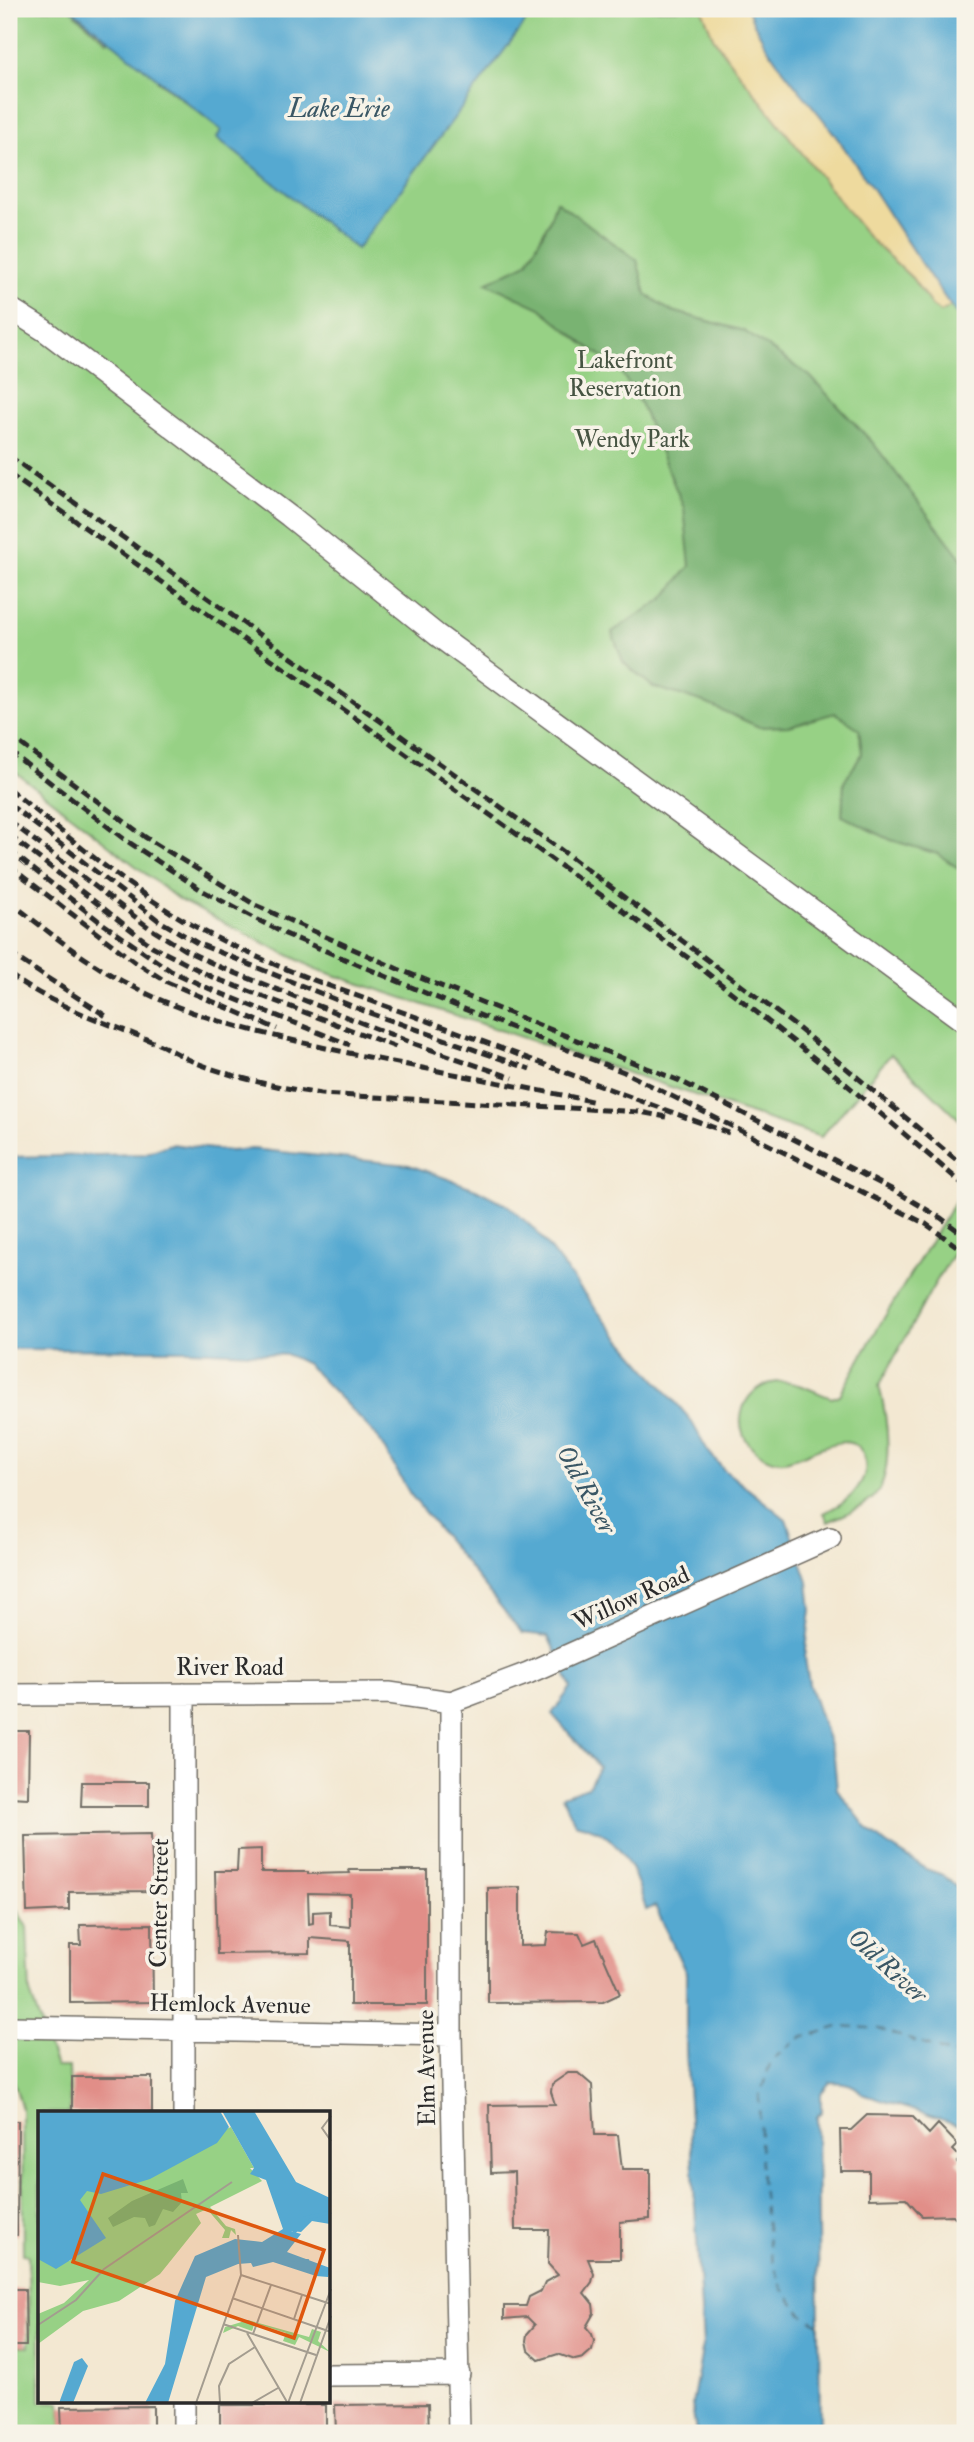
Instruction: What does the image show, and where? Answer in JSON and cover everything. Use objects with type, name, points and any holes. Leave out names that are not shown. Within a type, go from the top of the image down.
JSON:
[{"type":"street","points":[[9,308],[44,330],[256,491],[437,635],[965,1022]]},
{"type":"street","name":"Willow Road","points":[[451,1702],[528,1673],[830,1538]]},
{"type":"street","name":"River Road","points":[[9,1695],[389,1693],[451,1702]]},
{"type":"street","name":"Center Street","points":[[184,1694],[184,2111]]},
{"type":"street","name":"Elm Avenue","points":[[451,1702],[451,2035],[459,2433]]},
{"type":"street","name":"Hemlock Avenue","points":[[9,2027],[451,2035]]},
{"type":"street","points":[[331,2375],[459,2374]]},
{"type":"street","points":[[184,2404],[184,2433]]},
{"type":"green space","name":"Lakefront Reservation","points":[[9,9],[80,9],[76,15],[107,41],[130,9],[208,9],[157,80],[221,129],[433,9],[965,9],[965,1125],[891,1054],[821,1137],[316,969],[179,900],[9,767]]},
{"type":"green space","points":[[556,201],[637,260],[646,294],[669,310],[744,331],[810,376],[873,443],[965,563],[965,873],[938,854],[891,840],[842,816],[844,782],[862,754],[859,729],[835,713],[789,726],[759,727],[701,701],[653,687],[623,662],[612,632],[663,599],[690,566],[684,508],[641,405],[618,367],[584,344],[540,308],[486,283],[527,263],[549,222]]},
{"type":"green space","points":[[965,1185],[965,1234],[879,1386],[888,1445],[880,1489],[862,1506],[828,1522],[824,1513],[851,1496],[864,1477],[865,1461],[858,1447],[850,1443],[840,1443],[793,1459],[772,1460],[755,1450],[746,1440],[741,1417],[744,1407],[749,1397],[758,1389],[781,1382],[801,1386],[832,1398],[840,1395]]},
{"type":"green space","points":[[9,1897],[27,1927],[30,1993],[56,2067],[69,2067],[70,2111],[38,2111],[38,2404],[61,2404],[62,2433],[9,2433],[9,2346],[29,2346],[28,2255],[23,2254],[22,2109],[9,2065]]},
{"type":"sand","points":[[702,9],[748,9],[763,40],[783,70],[842,144],[951,306],[941,312],[932,306],[912,278],[869,238],[728,59],[713,37]]},
{"type":"water","name":"Lake Erie","points":[[71,9],[535,9],[357,249],[217,138],[221,130]]},
{"type":"water","points":[[748,9],[965,9],[965,325],[929,276],[862,173],[772,55]]},
{"type":"water","name":"Old River","points":[[171,1144],[230,1151],[252,1149],[409,1165],[476,1189],[509,1206],[536,1231],[606,1322],[690,1419],[708,1451],[723,1469],[786,1519],[808,1582],[811,1610],[805,1658],[809,1684],[834,1757],[837,1789],[867,1828],[886,1844],[926,1869],[943,1875],[965,1895],[965,2127],[862,2094],[848,2084],[830,2082],[821,2093],[821,2112],[817,2116],[820,2433],[696,2433],[692,2404],[703,2345],[686,2050],[686,1973],[655,1906],[646,1910],[635,1878],[619,1849],[602,1833],[575,1823],[562,1796],[588,1787],[599,1767],[552,1714],[571,1687],[548,1636],[522,1633],[410,1494],[377,1436],[307,1364],[288,1355],[190,1350],[9,1349],[9,1157],[144,1154]]},
{"type":"building","points":[[9,1731],[29,1731],[28,1798],[9,1797]]},
{"type":"building","points":[[82,1782],[149,1782],[149,1806],[81,1806]]},
{"type":"building","points":[[151,1834],[153,1891],[69,1892],[69,1910],[27,1912],[25,1836]]},
{"type":"building","points":[[261,1849],[261,1872],[308,1874],[350,1873],[349,1870],[427,1870],[427,2005],[350,2005],[350,1941],[310,1938],[310,1953],[217,1954],[215,1871],[237,1871],[238,1850]],"holes":[[[308,1893],[350,1894],[350,1927],[330,1925],[330,1911],[313,1912],[313,1923],[309,1924]]]},
{"type":"building","points":[[520,1887],[520,1946],[546,1945],[548,1932],[579,1933],[584,1944],[596,1939],[620,1994],[603,2002],[488,2003],[488,1888]]},
{"type":"building","points":[[152,1924],[153,2002],[70,2003],[70,1945],[81,1945],[80,1925]]},
{"type":"building","points":[[568,2073],[578,2073],[592,2085],[595,2135],[618,2135],[622,2169],[650,2169],[650,2219],[620,2222],[620,2259],[588,2259],[594,2274],[584,2293],[593,2304],[594,2313],[586,2327],[594,2341],[592,2350],[583,2358],[575,2360],[558,2354],[539,2360],[528,2350],[526,2341],[527,2334],[535,2325],[527,2317],[504,2319],[504,2306],[526,2306],[529,2297],[541,2291],[545,2282],[558,2275],[548,2264],[549,2230],[515,2230],[514,2172],[491,2173],[489,2105],[555,2104],[551,2092],[552,2084]]},
{"type":"building","points":[[72,2077],[152,2077],[152,2111],[72,2111]]},
{"type":"building","points":[[867,2115],[912,2116],[929,2134],[938,2124],[958,2145],[953,2150],[961,2158],[957,2162],[965,2171],[965,2211],[957,2219],[953,2215],[922,2216],[906,2198],[869,2199],[869,2171],[841,2171],[840,2130],[851,2130]]},
{"type":"building","points":[[9,2121],[18,2121],[17,2235],[9,2235]]},
{"type":"building","points":[[9,2289],[25,2289],[26,2346],[9,2346]]},
{"type":"building","points":[[428,2404],[429,2433],[336,2433],[335,2405]]},
{"type":"building","points":[[220,2405],[326,2405],[326,2433],[220,2433]]},
{"type":"building","points":[[153,2406],[153,2433],[62,2433],[61,2407]]},
{"type":"ferry route","points":[[819,2324],[802,2314],[782,2288],[770,2252],[761,2178],[759,2098],[771,2061],[797,2039],[842,2026],[879,2029],[965,2058]]},
{"type":"railway","points":[[9,456],[568,855],[798,1028],[965,1167]]},
{"type":"railway","points":[[9,474],[389,742],[687,957],[833,1073],[965,1186]]},
{"type":"railway","points":[[9,735],[145,837],[255,905],[398,969],[680,1081],[897,1192],[965,1236]]},
{"type":"railway","points":[[9,751],[124,839],[203,891],[283,933],[454,1005],[624,1072],[926,1224],[965,1252]]},
{"type":"railway","points":[[9,789],[144,895],[229,944],[332,987],[729,1133]]},
{"type":"railway","points":[[9,804],[158,920],[199,944],[364,1011],[530,1069]]},
{"type":"railway","points":[[9,821],[151,929],[185,950],[220,967],[415,1044],[513,1078]]},
{"type":"railway","points":[[9,835],[152,946],[212,977],[396,1047]]},
{"type":"railway","points":[[9,850],[99,921],[171,971],[350,1045]]},
{"type":"railway","points":[[9,866],[135,962],[167,982],[277,1029]]},
{"type":"railway","points":[[9,901],[66,945],[110,974],[150,995],[198,1014],[326,1048],[596,1102]]},
{"type":"railway","points":[[9,953],[106,1016]]},
{"type":"railway","points":[[9,974],[63,1005],[192,1061],[272,1085],[321,1094],[640,1112],[666,1117]]},
{"type":"park label","name":"Wendy Park","points":[[632,439]]}]
